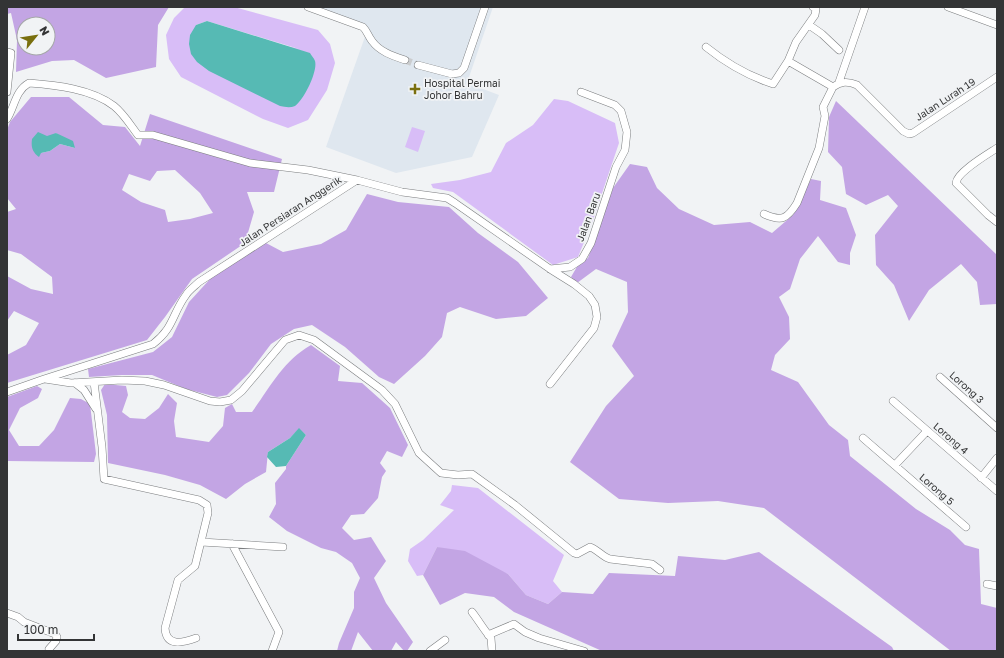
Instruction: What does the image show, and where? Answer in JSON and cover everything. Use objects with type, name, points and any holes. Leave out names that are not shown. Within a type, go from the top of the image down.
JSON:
[{"type":"street","points":[[308,7],[363,27],[367,31],[371,40],[378,47],[388,54],[406,60]]},
{"type":"street","points":[[418,65],[452,74],[459,73],[464,68],[485,7]]},
{"type":"street","points":[[764,214],[781,219],[784,218],[792,211],[797,203],[819,148],[825,116],[823,107],[836,85],[865,7]]},
{"type":"street","points":[[948,7],[997,25]]},
{"type":"street","points":[[706,47],[724,61],[750,75],[773,84],[788,61],[796,42],[815,15],[815,8]]},
{"type":"street","points":[[809,25],[822,34],[839,50]]},
{"type":"street","points":[[7,92],[9,52]]},
{"type":"street","points":[[788,61],[836,85]]},
{"type":"street","name":"Jalan Lurah 19","points":[[836,85],[849,82],[858,85],[903,131],[908,134],[913,133],[997,77]]},
{"type":"street","points":[[7,119],[17,95],[25,85],[29,83],[56,85],[94,96],[115,107],[138,135],[153,135],[250,162],[308,170],[357,180]]},
{"type":"street","name":"Jalan Baru","points":[[550,269],[570,267],[582,258],[591,243],[616,167],[625,150],[627,132],[621,111],[615,105],[581,92]]},
{"type":"street","points":[[997,148],[973,164],[958,178],[956,183],[997,222]]},
{"type":"street","name":"Jalan Persiaran Anggerik","points":[[7,392],[153,344],[168,330],[186,294],[199,282],[357,180],[402,192],[447,198],[574,284],[589,296],[595,305],[597,316],[594,328],[550,384]]},
{"type":"street","points":[[44,379],[75,383],[145,381],[164,385],[210,401],[220,402],[231,400],[242,391],[285,340],[299,334],[314,340],[382,390],[395,404],[419,452],[441,473],[458,475],[472,474],[515,505],[574,553],[577,554],[590,547],[610,560],[652,564],[660,570]]},
{"type":"street","name":"Lorong 3","points":[[940,377],[997,428]]},
{"type":"street","points":[[94,382],[104,479],[199,500],[208,508],[195,566],[180,577],[176,583],[165,628],[166,636],[172,642],[184,642],[196,638]]},
{"type":"street","points":[[75,383],[84,390],[98,412]]},
{"type":"street","name":"Lorong 4","points":[[893,400],[997,491]]},
{"type":"street","points":[[895,465],[927,431]]},
{"type":"street","name":"Lorong 5","points":[[863,438],[966,527]]},
{"type":"street","points":[[981,478],[997,458]]},
{"type":"street","points":[[201,542],[283,547]]},
{"type":"street","points":[[232,544],[279,632],[272,651]]},
{"type":"street","points":[[987,584],[997,586]]},
{"type":"street","points":[[472,612],[492,641],[492,651]]},
{"type":"street","points":[[7,613],[18,617],[24,622],[55,634],[57,637],[56,641],[49,649]]},
{"type":"street","points":[[488,635],[514,624],[525,632],[539,638],[584,651]]},
{"type":"street","points":[[430,651],[445,640]]},
{"type":"shaded area","points":[[7,7],[169,7],[158,25],[156,67],[106,78],[74,60],[52,61],[16,72],[16,56],[56,56],[56,16],[16,16],[16,36],[11,13],[7,14]]},
{"type":"shaded area","points":[[185,7],[234,7],[318,30],[330,44],[335,63],[327,90],[308,120],[288,128],[263,119],[181,77],[169,59],[166,35],[174,18]],"holes":[[[207,21],[299,49],[196,25]]]},
{"type":"shaded area","name":"Hospital Permai Johor Bahru","points":[[303,7],[493,7],[467,83],[499,95],[472,157],[396,173],[326,147],[367,31]]},
{"type":"shaded area","points":[[31,97],[69,97],[103,125],[125,127],[140,146],[150,114],[282,159],[274,192],[247,192],[254,212],[245,243],[192,279],[147,340],[7,383],[7,355],[26,345],[39,323],[14,311],[7,321],[7,276],[31,289],[53,294],[52,277],[21,254],[7,250],[7,212],[16,209],[7,198],[7,130],[10,122]],"holes":[[[56,133],[75,148],[60,144],[50,151],[41,153]],[[175,170],[200,193],[213,213],[190,219],[168,222],[165,210],[141,202],[122,190],[129,174],[150,181],[157,171]]]},
{"type":"shaded area","points":[[554,99],[568,101],[615,123],[619,143],[593,220],[578,257],[553,265],[453,192],[433,188],[431,184],[460,180],[491,172],[506,143],[533,125]]},
{"type":"shaded area","points":[[836,101],[997,255],[997,304],[980,305],[977,282],[961,264],[929,290],[909,321],[894,285],[876,265],[875,235],[898,206],[888,195],[866,205],[846,194],[842,167],[828,152],[829,117]]},
{"type":"shaded area","points":[[412,127],[425,131],[418,152],[405,147]]},
{"type":"shaded area","points":[[630,164],[647,167],[657,188],[679,209],[714,225],[750,222],[772,233],[793,215],[811,179],[821,181],[820,200],[846,208],[856,235],[850,253],[850,265],[838,262],[818,236],[800,259],[790,289],[779,297],[789,317],[790,339],[775,355],[771,370],[798,382],[829,425],[848,440],[850,456],[916,509],[950,530],[965,545],[979,549],[981,604],[997,608],[997,651],[951,651],[764,508],[718,501],[668,503],[619,499],[570,462],[606,406],[634,376],[612,346],[628,312],[627,282],[596,269],[577,283],[571,277],[578,265],[588,258],[613,188]]},
{"type":"shaded area","points":[[367,194],[398,202],[449,207],[478,233],[518,262],[548,298],[526,316],[496,319],[460,307],[447,313],[442,337],[425,356],[394,384],[379,377],[345,347],[312,325],[294,329],[271,344],[249,373],[227,395],[217,397],[186,389],[152,375],[89,377],[88,369],[153,352],[172,337],[189,302],[211,278],[266,243],[283,252],[321,244],[346,230]]},
{"type":"shaded area","points":[[311,345],[340,366],[338,381],[362,383],[390,408],[408,445],[402,457],[387,451],[380,463],[386,471],[382,477],[378,498],[364,514],[351,515],[342,528],[354,540],[371,537],[386,561],[374,578],[386,603],[413,642],[407,651],[404,651],[396,642],[391,651],[373,651],[358,632],[351,651],[337,651],[354,608],[354,592],[360,578],[352,563],[336,552],[321,548],[287,531],[269,517],[276,504],[275,483],[286,469],[286,466],[306,435],[299,429],[290,438],[268,452],[266,472],[245,484],[226,499],[200,485],[165,475],[108,463],[107,415],[101,390],[105,384],[126,386],[128,395],[122,412],[130,418],[145,419],[159,408],[168,394],[177,403],[174,421],[176,437],[209,442],[223,426],[225,408],[232,404],[236,412],[252,412],[285,366],[301,351]]},
{"type":"shaded area","points":[[37,386],[42,389],[38,398],[20,408],[9,430],[19,446],[39,446],[54,430],[70,398],[81,399],[90,404],[96,454],[94,462],[7,461],[7,397]]},
{"type":"shaded area","points":[[452,485],[478,488],[564,555],[553,581],[562,592],[548,604],[526,595],[508,574],[437,547],[423,575],[417,576],[408,561],[410,549],[423,540],[454,510],[440,505],[451,491]]},
{"type":"shaded area","points":[[437,547],[465,551],[508,574],[526,595],[548,604],[562,592],[593,594],[609,573],[675,576],[678,556],[725,560],[759,552],[892,647],[894,651],[602,651],[514,612],[494,597],[465,593],[440,605],[423,575]]},
{"type":"water","points":[[207,21],[310,53],[315,61],[314,71],[310,85],[299,103],[291,107],[280,106],[209,71],[197,62],[191,54],[189,44],[190,35],[196,25]]},
{"type":"water","points":[[38,132],[47,136],[56,133],[73,141],[75,148],[60,144],[50,151],[41,153],[39,157],[32,149],[32,139]]},
{"type":"water","points":[[299,428],[306,435],[286,466],[276,467],[267,457],[268,452],[290,438]]},
{"type":"tunnel","points":[[405,60],[418,65]]},
{"type":"place","name":"Hospital Permai Johor Bahru","points":[[415,89]]}]
